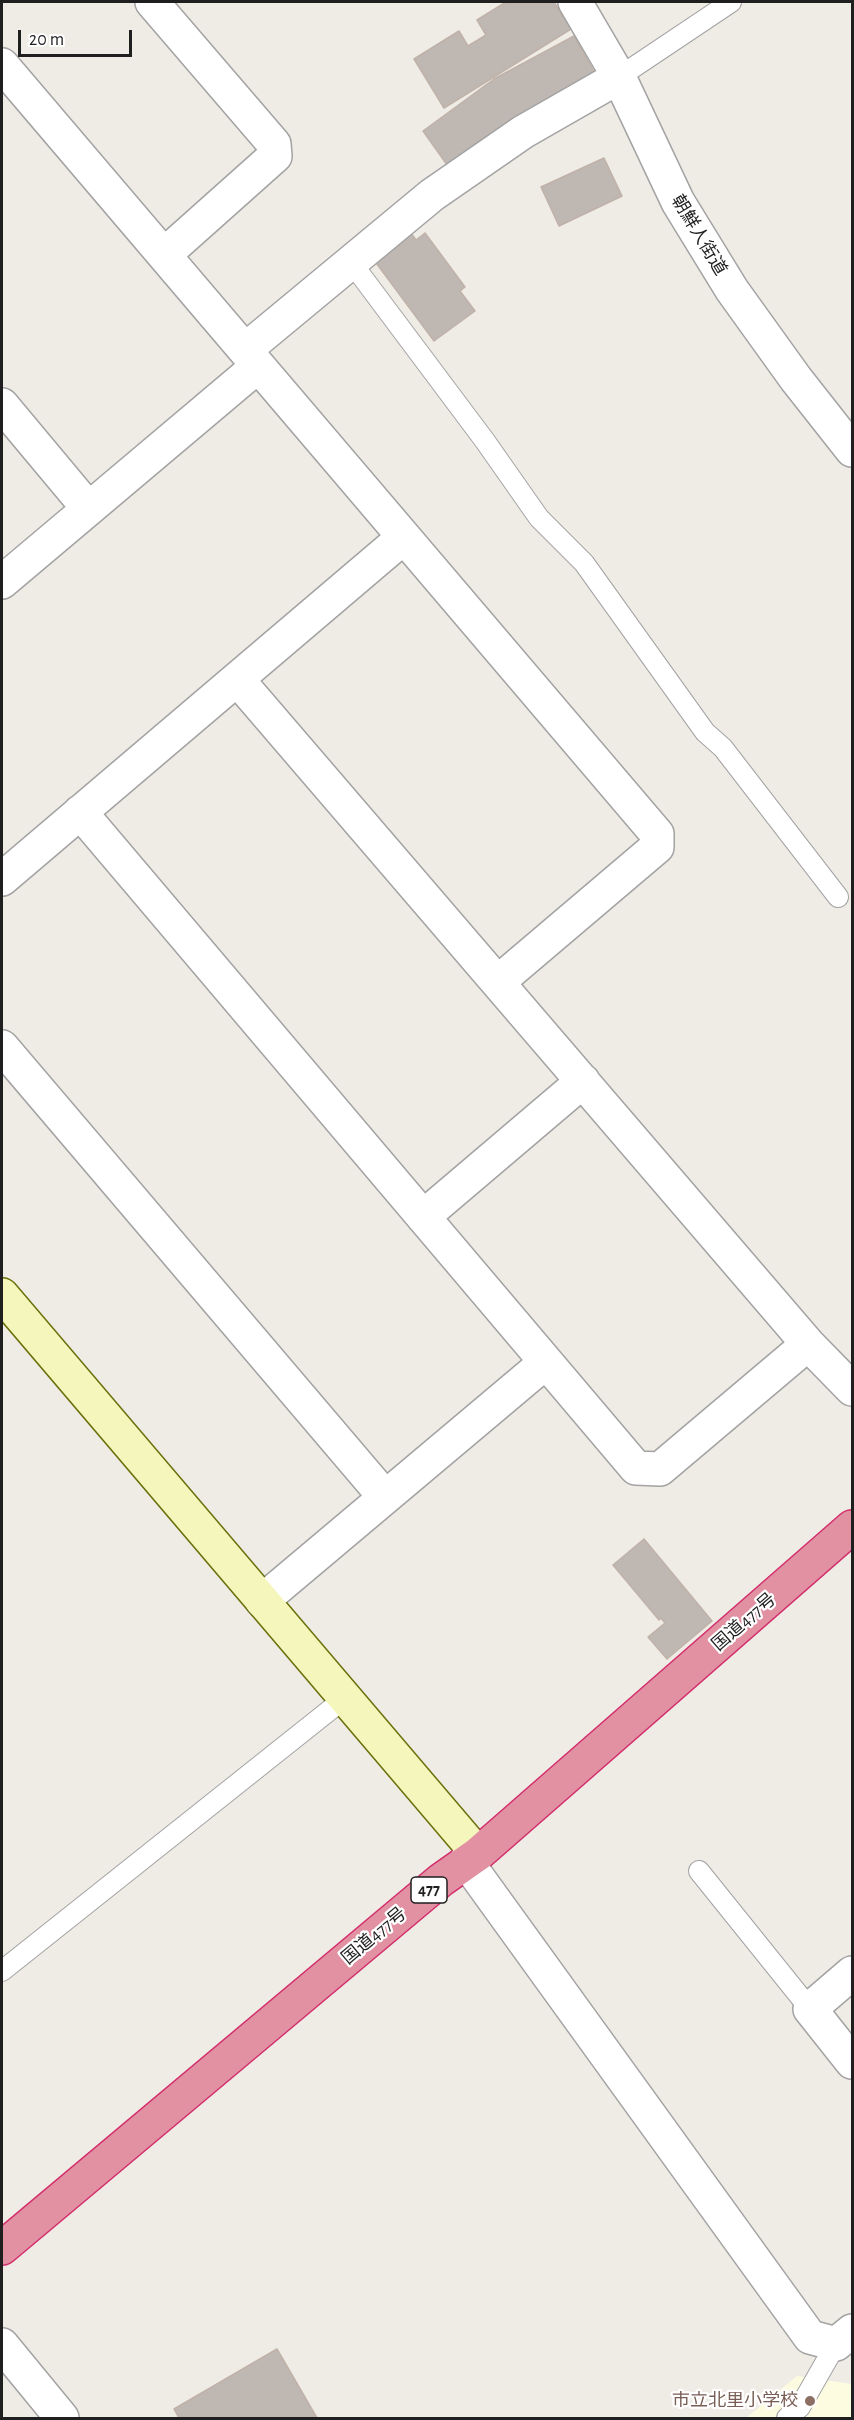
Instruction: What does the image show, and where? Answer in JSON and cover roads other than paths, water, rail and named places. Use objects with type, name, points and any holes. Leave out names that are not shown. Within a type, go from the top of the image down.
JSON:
[{"type":"highway","name":"国道477号","points":[[2,2248],[441,1880],[472,1857],[852,1527]]},
{"type":"street","points":[[152,2],[274,144],[275,156],[164,255]]},
{"type":"street","name":"朝鮮人街道","points":[[575,2],[619,77],[678,202],[732,290],[796,379],[852,450]]},
{"type":"street","points":[[2,64],[657,834],[657,847],[498,982]]},
{"type":"street","points":[[2,582],[88,508],[252,358],[351,262],[432,195],[523,132],[619,77]]},
{"type":"street","points":[[2,405],[88,508]]},
{"type":"street","points":[[2,879],[404,537]]},
{"type":"street","points":[[237,679],[808,1344],[852,1389]]},
{"type":"street","points":[[80,812],[636,1468],[660,1469],[808,1344]]},
{"type":"street","points":[[2,1047],[385,1497]]},
{"type":"street","points":[[423,1217],[583,1081]]},
{"type":"street","points":[[2,1295],[345,1698],[472,1857],[810,2337],[844,2338]]},
{"type":"street","points":[[262,1601],[546,1362]]},
{"type":"street","points":[[852,1973],[810,2009],[852,2062]]},
{"type":"street","points":[[2,2345],[62,2418]]},
{"type":"lane","points":[[619,77],[731,2]]},
{"type":"lane","points":[[351,262],[485,441],[539,518],[584,563],[705,732],[723,748],[838,897]]},
{"type":"lane","points":[[2,1971],[345,1698]]},
{"type":"lane","points":[[699,1871],[810,2009]]},
{"type":"lane","points":[[787,2418],[800,2407],[844,2338]]},
{"type":"place","name":"市立北里小学校","points":[[810,2401]]}]
